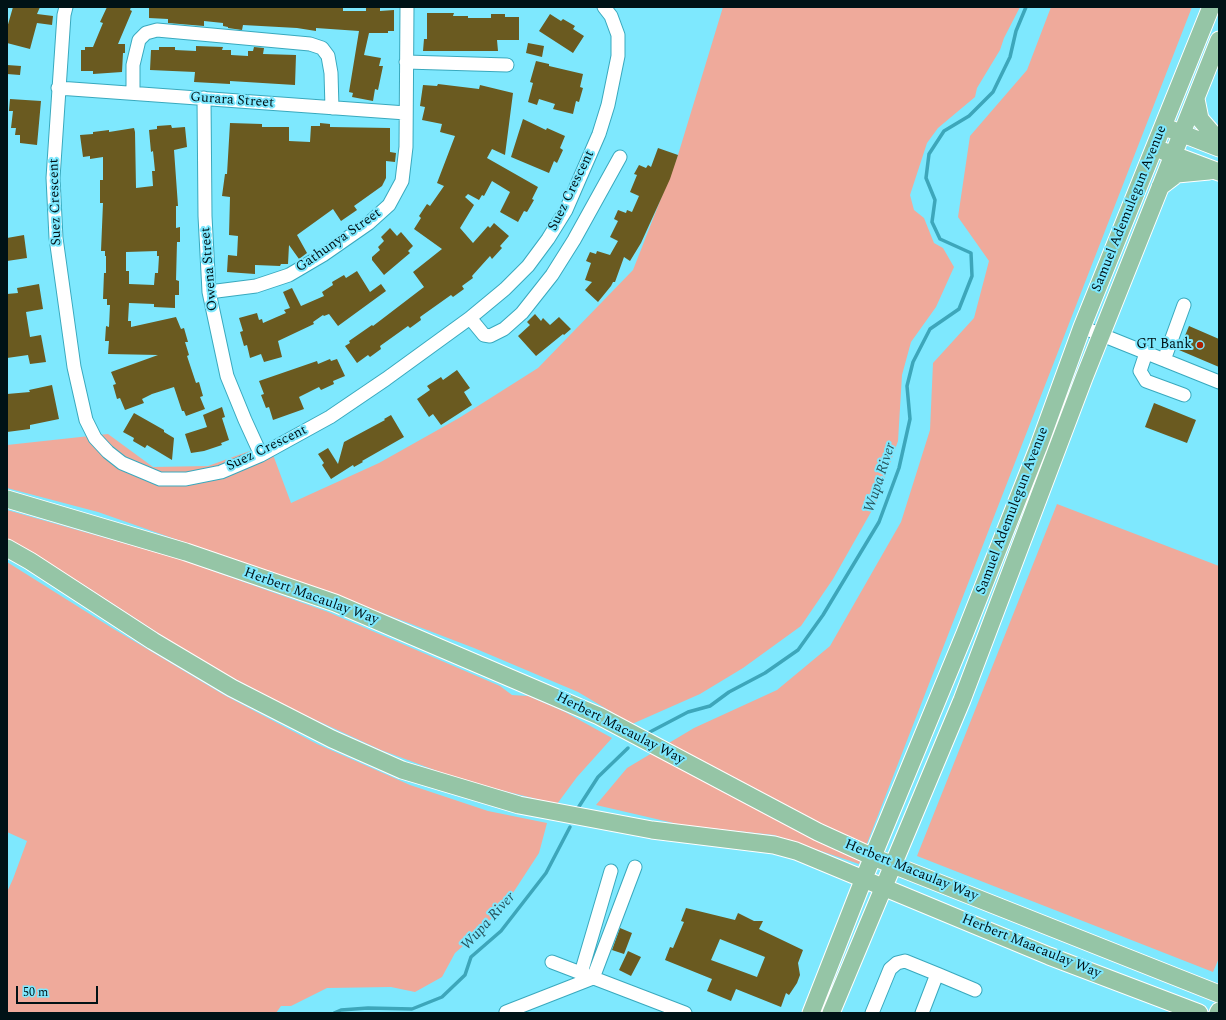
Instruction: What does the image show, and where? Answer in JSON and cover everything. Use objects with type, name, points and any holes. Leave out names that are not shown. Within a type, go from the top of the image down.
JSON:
[{"type":"main road","name":"Samuel Ademulegun Avenue","points":[[811,1013],[864,878],[901,792],[968,626],[1038,448],[1082,327],[1155,148],[1210,7]]},
{"type":"main road","name":"Samuel Ademulegun Avenue","points":[[831,1013],[884,886],[894,866],[962,700],[1101,334],[1158,188],[1182,134],[1219,40]]},
{"type":"main road","points":[[1196,99],[1200,119],[1219,141]]},
{"type":"main road","points":[[1163,127],[1219,148]]},
{"type":"main road","points":[[1155,148],[1216,171]]},
{"type":"main road","points":[[1158,188],[1177,174],[1216,171]]},
{"type":"main road","name":"Herbert Macaulay Way","points":[[7,499],[186,552],[242,573],[335,603],[599,716],[818,832],[873,857],[1219,994]]},
{"type":"main road","name":"Herbert Macaulay Way","points":[[7,548],[30,561],[153,642],[232,688],[332,739],[402,770],[519,805],[652,830],[774,845],[819,859],[864,878]]},
{"type":"main road","name":"Herbert Maacaulay Way","points":[[864,878],[1049,956],[1199,1013]]},
{"type":"street","name":"Suez Crescent","points":[[66,7],[64,15],[58,88],[53,178],[57,246],[74,367],[86,420],[95,438],[108,452],[122,463],[160,479],[186,479],[221,472],[261,455],[336,413],[470,318],[505,289],[528,266],[548,239],[566,210],[585,169],[599,134],[608,105],[618,56],[618,35],[611,16],[604,7]]},
{"type":"street","name":"Gathunya Street","points":[[209,292],[256,286],[289,275],[323,255],[363,227],[389,205],[402,181],[406,147],[407,7]]},
{"type":"street","points":[[132,93],[133,66],[139,40],[146,33],[157,30],[303,43],[322,48],[328,56],[331,73],[332,108]]},
{"type":"street","points":[[406,62],[507,65]]},
{"type":"street","name":"Gurara Street","points":[[58,88],[406,113]]},
{"type":"street","name":"Owena Street","points":[[204,98],[205,216],[209,292],[227,376],[261,455]]},
{"type":"street","points":[[470,318],[484,335],[490,336],[504,329],[522,313],[552,275],[574,240],[620,157]]},
{"type":"street","points":[[1164,360],[1184,305]]},
{"type":"street","points":[[1082,327],[1219,382]]},
{"type":"street","points":[[1146,352],[1140,371],[1146,381],[1184,396]]},
{"type":"street","points":[[506,1012],[593,978],[635,867]]},
{"type":"street","points":[[581,973],[611,871]]},
{"type":"street","points":[[872,1013],[890,969],[897,963],[905,961],[975,990]]},
{"type":"street","points":[[552,962],[685,1013]]},
{"type":"street","points":[[922,1013],[937,974]]},
{"type":"shaded area","points":[[723,7],[1020,7],[1004,38],[1000,50],[977,88],[975,97],[938,128],[927,143],[910,195],[914,210],[924,218],[934,243],[943,248],[954,267],[936,307],[911,342],[902,375],[898,441],[875,505],[833,579],[801,626],[743,668],[700,694],[632,724],[578,692],[474,648],[346,599],[98,512],[7,488],[7,445],[108,434],[153,467],[208,466],[269,444],[291,503],[379,463],[459,418],[538,368],[633,270],[678,155]]},
{"type":"shaded area","points":[[1051,7],[1192,7],[859,864],[774,835],[682,825],[596,805],[627,768],[694,728],[777,690],[830,646],[901,522],[930,430],[933,363],[974,318],[989,261],[958,217],[970,136],[1027,70]]},
{"type":"shaded area","points":[[1057,504],[1219,566],[1219,958],[1213,972],[917,856]]},
{"type":"shaded area","points":[[7,510],[179,559],[328,612],[500,686],[512,695],[528,696],[565,712],[612,738],[577,777],[557,804],[464,781],[381,750],[294,710],[201,661],[84,585],[7,540]]},
{"type":"shaded area","points":[[7,562],[112,628],[224,695],[317,744],[410,785],[488,811],[547,823],[539,853],[509,899],[480,931],[455,953],[442,977],[415,992],[391,987],[327,988],[291,1006],[281,1006],[276,1013],[7,1013],[7,892],[27,841],[7,832]]},
{"type":"building","points":[[13,7],[40,7],[37,14],[53,16],[52,25],[37,23],[30,49],[7,43],[7,28]]},
{"type":"building","points":[[107,7],[131,7],[130,10],[132,11],[118,44],[125,44],[122,72],[93,74],[93,71],[81,71],[81,50],[85,50],[85,47],[93,47],[103,23],[100,22]]},
{"type":"building","points":[[149,7],[333,7],[343,8],[343,11],[366,11],[366,8],[380,7],[380,11],[394,10],[394,31],[388,31],[388,33],[369,33],[364,55],[381,58],[379,66],[383,66],[378,90],[375,89],[373,101],[352,97],[353,93],[349,92],[359,31],[316,28],[316,31],[297,28],[243,25],[242,30],[228,28],[223,26],[223,23],[204,21],[204,26],[168,23],[168,19],[149,18]]},
{"type":"building","points":[[427,13],[454,13],[453,16],[468,16],[468,18],[491,18],[491,14],[505,14],[505,17],[519,17],[519,40],[497,40],[498,51],[423,51],[424,39],[427,39]]},
{"type":"building","points":[[550,14],[561,21],[563,19],[575,26],[573,29],[584,36],[573,53],[539,31]]},
{"type":"building","points":[[528,43],[544,46],[542,57],[526,53]]},
{"type":"building","points":[[196,46],[223,47],[222,50],[231,50],[231,55],[248,56],[248,51],[253,51],[254,47],[264,48],[263,54],[296,55],[295,85],[230,81],[230,84],[194,82],[195,72],[150,70],[151,50],[159,50],[159,47],[175,47],[175,50],[196,51]]},
{"type":"building","points":[[536,61],[549,64],[549,66],[583,74],[580,87],[583,88],[579,102],[576,101],[573,114],[553,109],[555,104],[539,99],[537,105],[528,102],[533,83],[530,82]]},
{"type":"building","points":[[7,65],[21,66],[20,75],[7,74]]},
{"type":"building","points":[[438,84],[479,89],[480,85],[513,93],[505,155],[492,149],[487,158],[538,187],[532,199],[534,200],[527,212],[524,211],[518,222],[500,212],[510,192],[492,181],[484,196],[482,195],[479,200],[468,194],[465,197],[474,205],[460,228],[473,243],[488,226],[490,228],[494,223],[509,236],[500,246],[502,248],[492,259],[490,256],[472,276],[473,278],[462,286],[464,289],[453,297],[451,295],[420,317],[421,320],[410,328],[408,326],[380,346],[381,349],[370,357],[368,355],[357,363],[345,346],[350,343],[349,341],[372,325],[373,326],[424,287],[413,272],[442,249],[414,229],[421,218],[419,216],[427,204],[430,206],[444,186],[437,183],[455,136],[440,132],[442,124],[422,120],[425,107],[420,106],[423,85],[437,86]]},
{"type":"building","points":[[10,99],[41,101],[37,145],[20,143],[20,135],[15,135],[16,128],[11,128],[13,111],[9,111]]},
{"type":"building","points":[[523,119],[546,130],[547,128],[565,136],[560,148],[563,150],[557,163],[554,161],[549,173],[511,157]]},
{"type":"building","points":[[230,123],[262,124],[262,127],[289,127],[289,141],[310,142],[311,126],[320,126],[320,123],[330,124],[330,127],[390,128],[390,152],[396,153],[395,162],[386,161],[386,178],[382,186],[354,206],[357,210],[341,221],[333,209],[297,235],[307,253],[299,259],[289,245],[288,264],[281,264],[280,266],[255,265],[255,274],[227,272],[228,255],[237,256],[238,236],[229,235],[230,197],[222,196],[225,174],[227,174]]},
{"type":"building","points":[[171,125],[172,128],[185,127],[187,147],[174,150],[178,206],[176,206],[176,228],[180,227],[180,242],[177,242],[176,280],[179,281],[179,295],[175,295],[175,308],[154,307],[154,304],[129,303],[128,321],[131,321],[131,327],[176,317],[181,329],[184,328],[188,342],[185,342],[189,355],[187,356],[196,383],[199,382],[203,396],[200,397],[205,409],[186,416],[184,411],[182,411],[174,387],[152,394],[142,399],[144,403],[125,410],[120,398],[117,399],[113,385],[116,384],[111,372],[158,355],[108,354],[109,341],[105,341],[106,326],[109,327],[110,305],[107,305],[107,299],[103,299],[106,256],[105,251],[101,251],[103,203],[100,203],[100,180],[103,180],[103,157],[90,159],[90,156],[83,157],[80,135],[93,134],[93,132],[109,130],[109,132],[134,128],[136,188],[153,186],[152,171],[155,171],[153,151],[151,152],[149,130],[157,129],[157,126]],"holes":[[[157,251],[157,256],[159,256],[158,273],[155,273],[154,285],[129,284],[129,271],[126,271],[126,252]]]},
{"type":"building","points":[[658,148],[678,155],[670,179],[641,243],[630,261],[624,257],[615,282],[613,282],[598,302],[585,290],[592,282],[585,280],[591,263],[586,261],[590,252],[596,254],[597,251],[610,255],[618,241],[610,237],[618,221],[614,219],[618,210],[626,213],[627,210],[632,212],[639,196],[630,192],[637,175],[634,174],[639,165],[646,168],[648,165],[651,167]]},
{"type":"building","points":[[390,228],[397,236],[401,232],[413,246],[408,251],[410,253],[384,275],[372,260],[372,257],[380,250],[378,247],[384,241],[381,237]]},
{"type":"building","points":[[24,235],[27,258],[7,261],[7,238]]},
{"type":"building","points":[[357,271],[370,292],[381,284],[386,291],[338,326],[329,314],[323,315],[313,322],[314,324],[278,341],[282,357],[264,362],[261,354],[250,358],[247,345],[244,346],[240,332],[243,331],[239,318],[257,313],[259,320],[262,319],[263,323],[286,313],[284,310],[290,308],[283,292],[292,288],[301,306],[324,296],[322,292],[333,285],[332,282],[344,275],[346,278]]},
{"type":"building","points":[[39,284],[43,309],[26,312],[30,337],[41,335],[46,362],[30,364],[28,355],[7,358],[7,294],[18,293],[17,288]]},
{"type":"building","points":[[535,314],[541,321],[543,318],[550,325],[559,317],[571,329],[536,356],[518,336],[530,325],[527,322]]},
{"type":"building","name":"GT Bank","points":[[1189,326],[1219,339],[1219,367],[1179,350]]},
{"type":"building","points":[[330,359],[331,361],[337,359],[345,376],[333,381],[334,384],[321,390],[319,387],[299,397],[304,409],[273,420],[269,407],[266,408],[261,395],[264,394],[259,381],[317,361],[318,364]]},
{"type":"building","points":[[457,370],[470,388],[464,392],[472,405],[441,425],[433,414],[429,417],[417,399],[430,390],[427,386],[441,377],[443,380]]},
{"type":"building","points":[[52,385],[59,419],[30,425],[30,429],[7,432],[7,394],[30,392],[29,390]]},
{"type":"building","points":[[1154,403],[1196,420],[1187,443],[1145,427]]},
{"type":"building","points":[[222,407],[225,417],[222,418],[229,440],[221,443],[222,445],[204,451],[191,453],[185,434],[207,427],[203,415]]},
{"type":"building","points":[[134,413],[164,430],[164,432],[174,438],[172,460],[147,445],[145,448],[133,441],[134,438],[123,432]]},
{"type":"building","points":[[391,415],[404,437],[362,461],[363,462],[354,467],[353,465],[331,479],[322,465],[324,463],[318,454],[328,448],[338,464],[344,442],[385,420],[384,419]]},
{"type":"building","points":[[686,908],[735,920],[738,913],[754,921],[763,921],[759,929],[803,950],[798,963],[800,975],[797,983],[789,995],[786,993],[781,1007],[736,989],[731,1001],[707,991],[712,979],[665,960],[670,947],[673,948],[684,922],[681,921]],"holes":[[[720,939],[765,957],[757,977],[711,960]]]},
{"type":"building","points":[[620,928],[632,933],[624,954],[612,950]]},
{"type":"building","points":[[628,951],[641,957],[631,976],[619,970]]},
{"type":"waterway","name":"Wupa River","points":[[648,733],[688,712],[710,706],[729,692],[765,673],[798,650],[823,615],[879,522],[899,468],[910,419],[907,386],[913,362],[930,329],[959,309],[972,276],[971,253],[940,239],[932,222],[935,200],[926,178],[929,154],[944,131],[969,116],[993,92],[1010,57],[1016,31],[1026,7]]},
{"type":"waterway","name":"Wupa River","points":[[578,808],[598,777],[628,748]]},
{"type":"waterway","name":"Wupa River","points":[[334,1013],[341,1010],[368,1008],[412,1009],[442,997],[465,975],[471,957],[501,931],[546,873],[570,827]]},
{"type":"place","name":"GT Bank","points":[[1200,345]]}]
